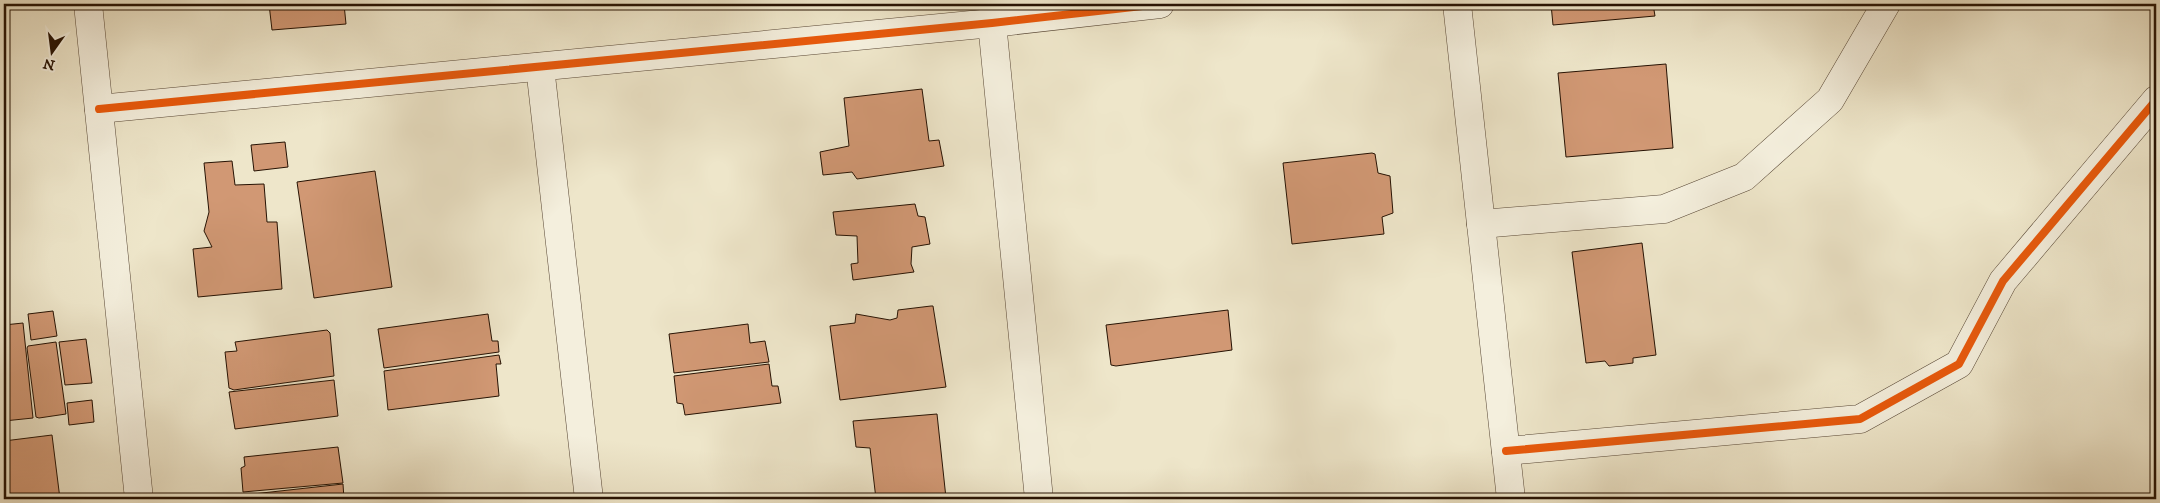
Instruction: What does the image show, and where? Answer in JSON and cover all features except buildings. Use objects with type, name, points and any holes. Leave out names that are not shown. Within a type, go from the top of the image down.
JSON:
[{"type":"street","points":[[88,4],[139,499]]},
{"type":"street","points":[[99,109],[992,23],[1160,4]]},
{"type":"street","points":[[1457,4],[1511,499]]},
{"type":"street","points":[[1481,224],[1664,209],[1744,177],[1830,100],[1886,4]]},
{"type":"street","points":[[992,23],[1038,499]]},
{"type":"street","points":[[540,67],[589,499]]},
{"type":"street","points":[[1506,452],[1860,419],[1959,364],[2003,281],[2156,100]]},
{"type":"cycle path","points":[[99,109],[992,23],[1160,4]]},
{"type":"cycle path","points":[[1506,451],[1860,419],[1959,364],[2003,281],[2156,100]]}]
